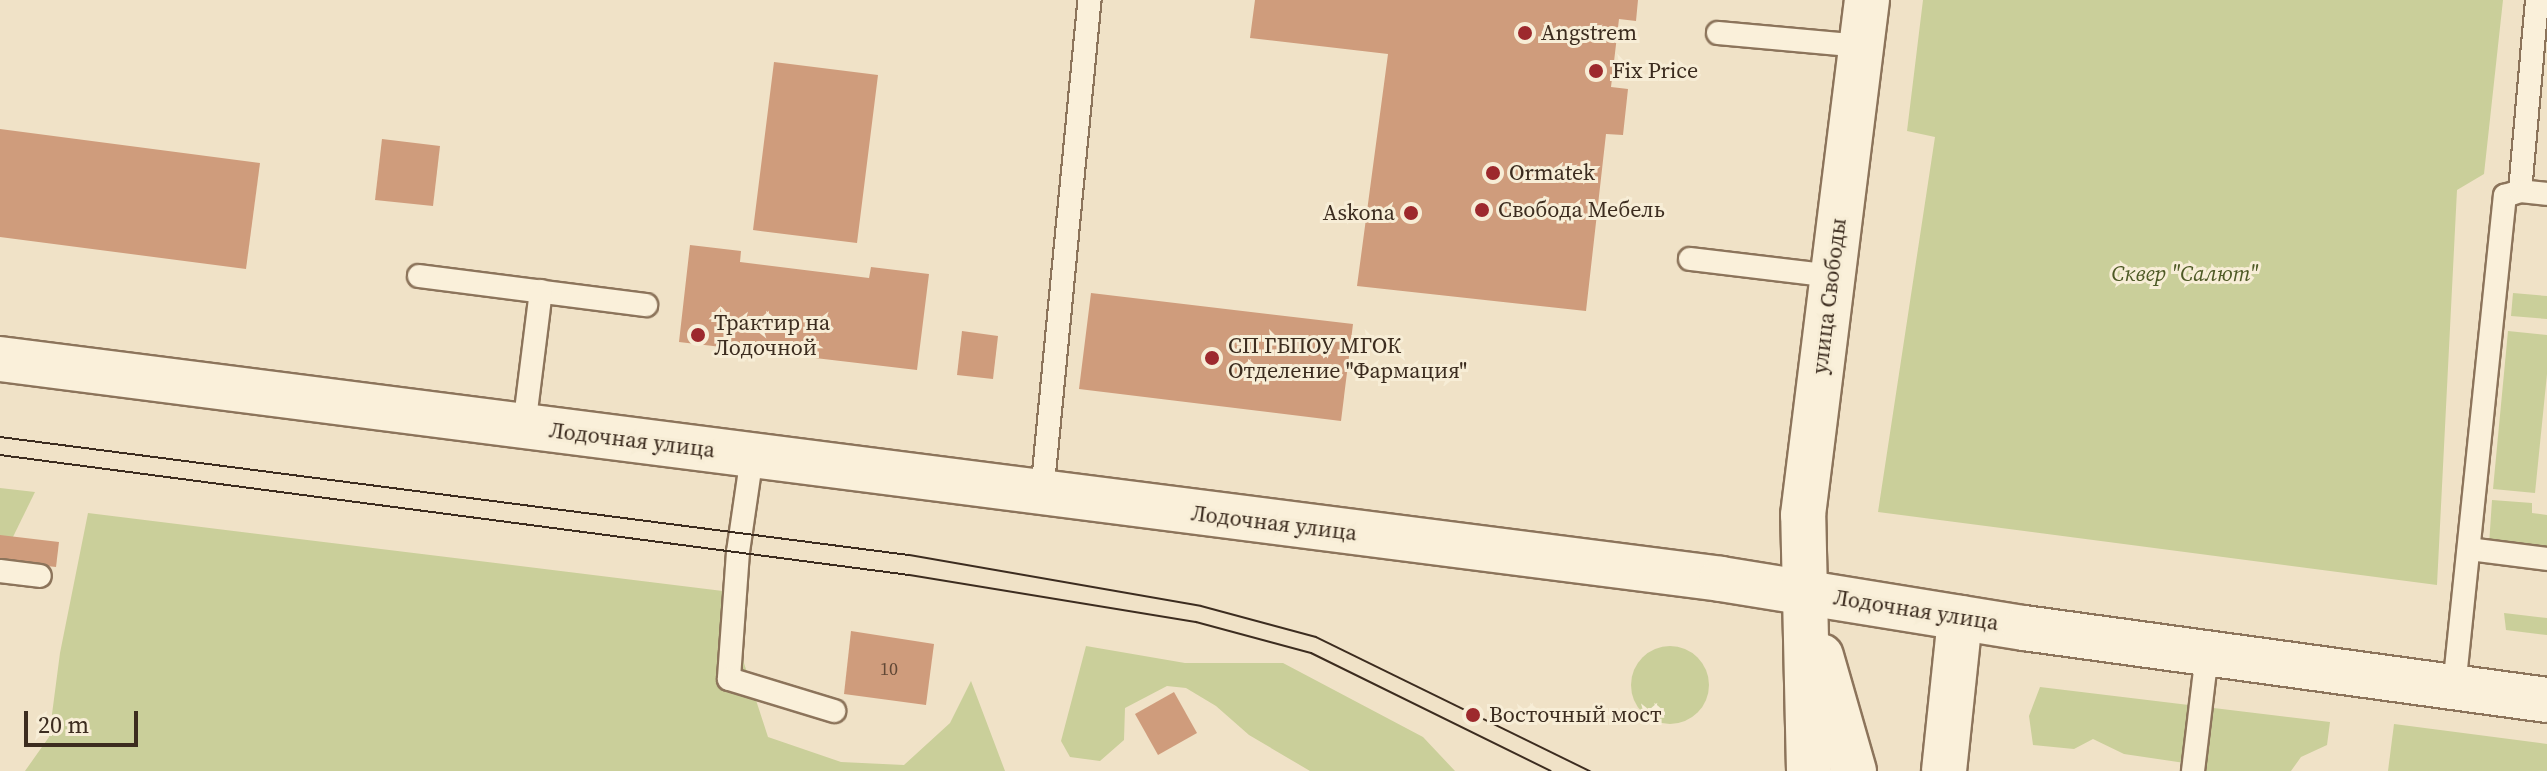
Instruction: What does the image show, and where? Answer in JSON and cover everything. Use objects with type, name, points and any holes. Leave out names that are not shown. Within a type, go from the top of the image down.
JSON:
[{"type":"street","name":"улица Свободы","points":[[1809,771],[1803,515],[1867,0]]},
{"type":"street","name":"Лодочная улица","points":[[0,359],[1804,592],[1960,618],[2547,700]]},
{"type":"street","name":"улица Свободы","points":[[1804,592],[1854,771]]},
{"type":"street","points":[[1944,771],[1960,618]]},
{"type":"lane","points":[[1042,494],[1090,0]]},
{"type":"lane","points":[[2520,191],[2537,0]]},
{"type":"lane","points":[[1718,33],[1861,46]]},
{"type":"lane","points":[[2454,688],[2505,196],[2520,191],[2547,194]]},
{"type":"lane","points":[[1690,259],[1832,276]]},
{"type":"lane","points":[[419,276],[646,305]]},
{"type":"lane","points":[[524,427],[541,291]]},
{"type":"lane","points":[[752,456],[739,542],[729,679],[834,711]]},
{"type":"lane","points":[[2469,549],[2547,559]]},
{"type":"lane","points":[[0,571],[40,576]]},
{"type":"lane","points":[[2193,771],[2207,653]]},
{"type":"green space","name":"Сквер \"Салют\"","points":[[1923,0],[2503,0],[2484,174],[2457,190],[2437,585],[1878,512],[1935,137],[1907,131]]},
{"type":"green space","points":[[2513,293],[2547,296],[2547,319],[2511,316]]},
{"type":"green space","points":[[2508,331],[2547,335],[2547,374],[2535,493],[2493,489]]},
{"type":"green space","points":[[0,488],[35,492],[11,541],[0,541]]},
{"type":"green space","points":[[2492,500],[2532,503],[2532,513],[2547,515],[2547,552],[2489,545]]},
{"type":"green space","points":[[88,513],[739,593],[743,660],[768,737],[841,762],[904,765],[950,723],[971,681],[1005,771],[25,771],[49,737],[60,653]]},
{"type":"green space","points":[[2504,613],[2547,618],[2547,635],[2506,630]]},
{"type":"green space","points":[[1086,646],[1185,663],[1283,663],[1423,737],[1455,771],[1310,771],[1249,735],[1216,706],[1186,688],[1167,686],[1125,708],[1124,740],[1100,761],[1070,757],[1061,741]]},
{"type":"green space","points":[[1670,646],[1685,649],[1697,658],[1706,670],[1709,685],[1706,700],[1697,712],[1685,721],[1670,724],[1655,721],[1643,712],[1634,700],[1631,685],[1634,670],[1643,658],[1655,649]]},
{"type":"green space","points":[[2040,687],[2330,722],[2327,745],[2301,757],[2291,771],[2205,771],[2205,766],[2124,754],[2093,739],[2074,749],[2033,745],[2029,716]]},
{"type":"green space","points":[[2394,724],[2547,744],[2547,771],[2388,771]]},
{"type":"building","name":"Свобода Мебель","points":[[1255,0],[1638,0],[1636,21],[1619,19],[1611,87],[1628,89],[1623,135],[1606,134],[1586,311],[1357,286],[1388,54],[1250,38]]},
{"type":"building","points":[[774,62],[878,75],[857,243],[753,230]]},
{"type":"building","points":[[0,129],[260,163],[246,269],[0,237]]},
{"type":"building","points":[[382,139],[440,146],[433,206],[375,200]]},
{"type":"building","points":[[690,245],[741,251],[740,262],[869,278],[871,267],[929,274],[917,370],[679,342]]},
{"type":"building","name":"СП ГБПОУ МГОК Отделение \"Фармация\"","points":[[1091,293],[1353,324],[1341,421],[1079,389]]},
{"type":"building","points":[[962,331],[998,336],[993,379],[957,375]]},
{"type":"building","points":[[0,535],[59,542],[56,567],[0,561]]},
{"type":"building","points":[[851,631],[934,644],[926,705],[844,694]]},
{"type":"building","points":[[1174,692],[1197,733],[1158,755],[1135,714]]},
{"type":"tram line","points":[[0,437],[909,555],[1201,606],[1316,637],[1590,771]]},
{"type":"tram line","points":[[0,455],[909,575],[1196,622],[1311,653],[1551,771]]},
{"type":"place","name":"Angstrem","points":[[1525,33]]},
{"type":"place","name":"Fix Price","points":[[1596,71]]},
{"type":"place","name":"Ormatek","points":[[1493,173]]},
{"type":"place","name":"Свобода Мебель","points":[[1482,210]]},
{"type":"place","name":"Askona","points":[[1411,213]]},
{"type":"place","name":"Трактир на Лодочной","points":[[698,335]]},
{"type":"place","name":"СП ГБПОУ МГОК Отделение \"Фармация\"","points":[[1212,358]]},
{"type":"place","name":"Восточный мост","points":[[1473,715]]}]
